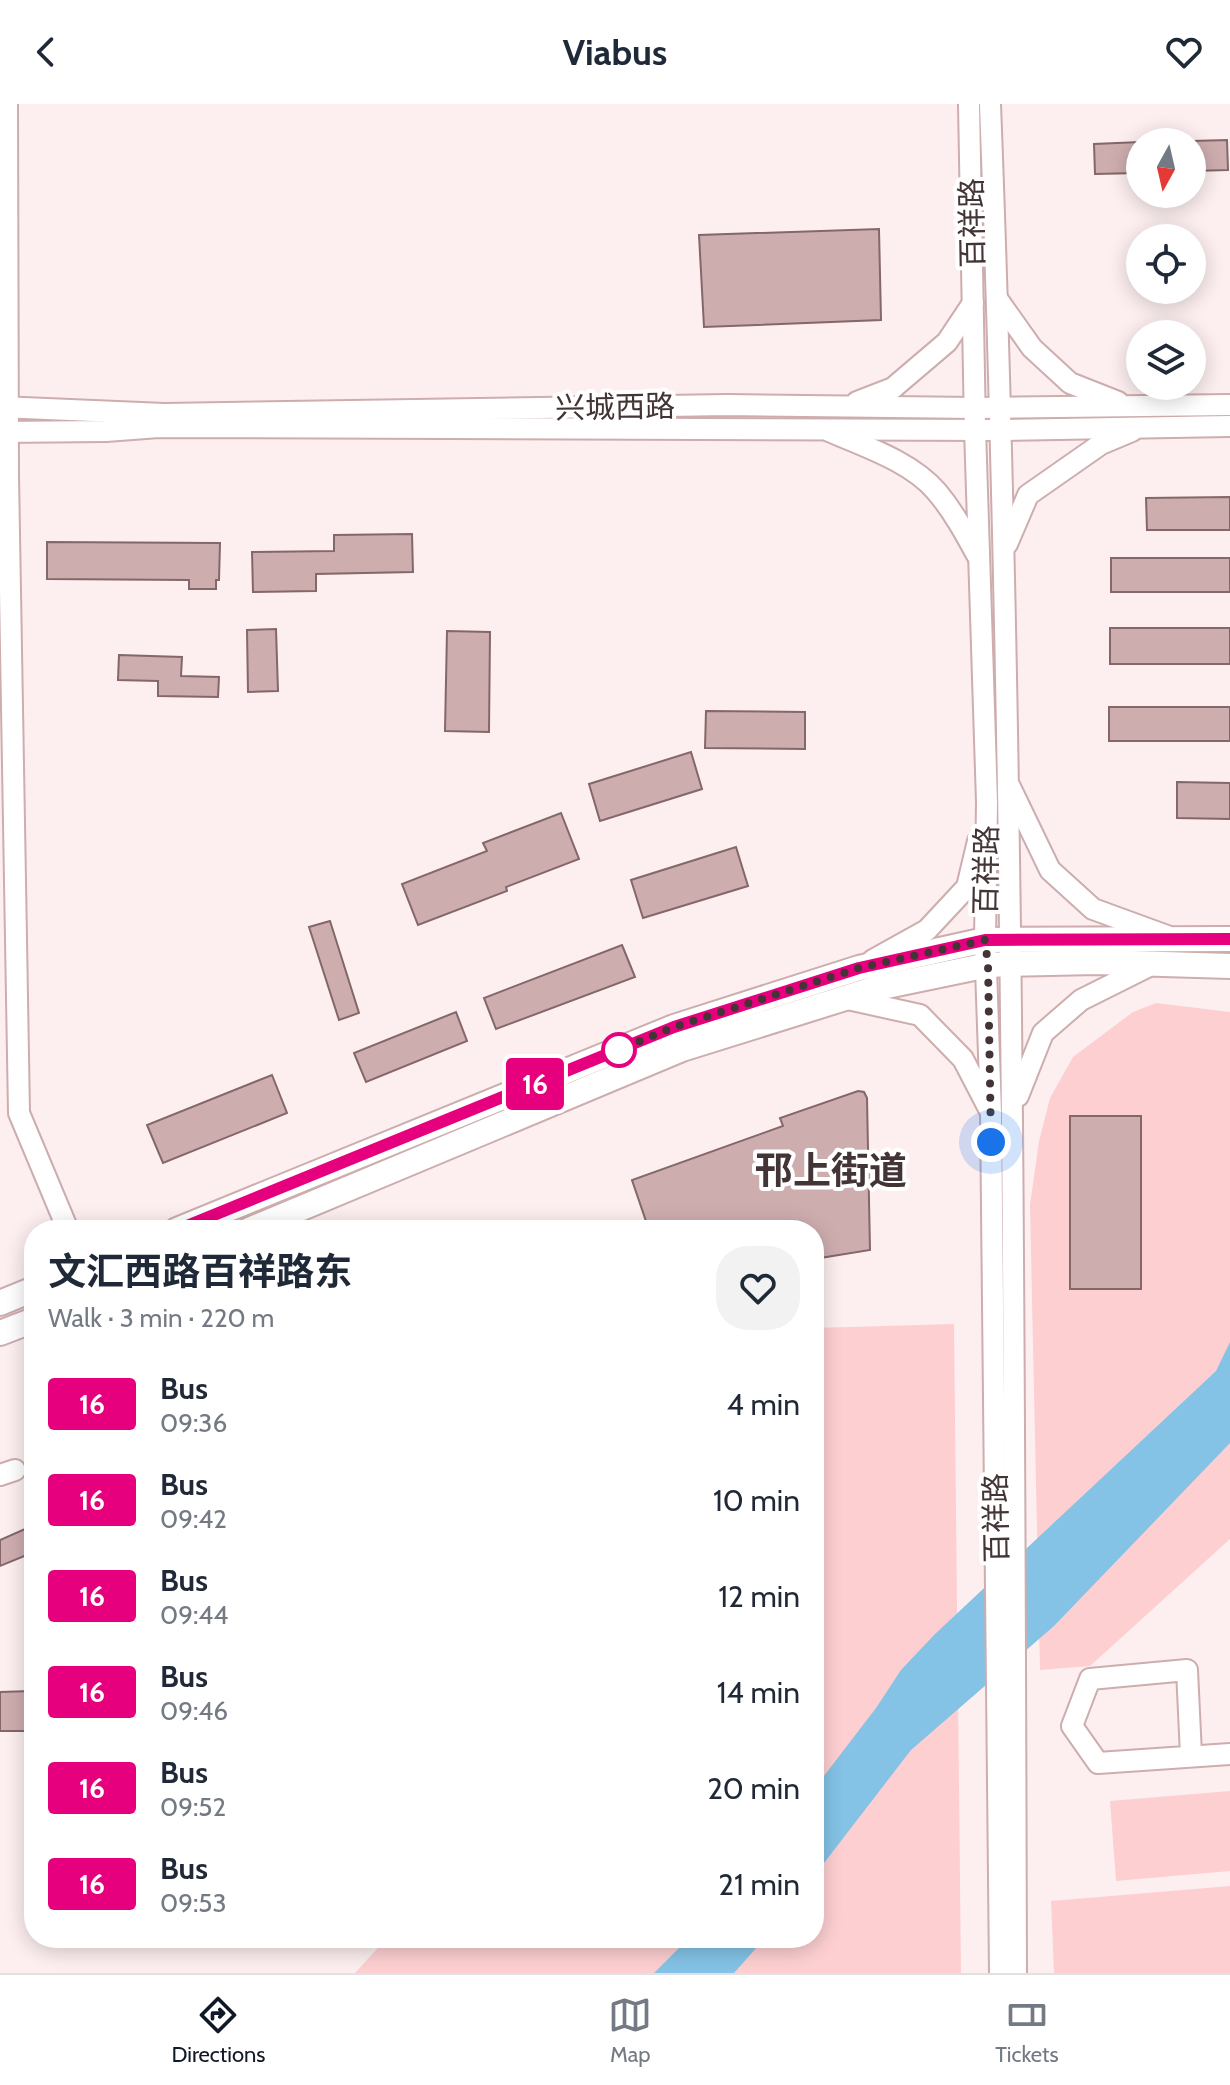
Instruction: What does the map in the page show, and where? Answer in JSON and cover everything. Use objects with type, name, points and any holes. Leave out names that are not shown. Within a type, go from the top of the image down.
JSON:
[{"type":"main road","points":[[201,1220],[674,1027],[859,968],[997,939],[1230,939]]},
{"type":"main road","points":[[273,1220],[682,1049],[877,988],[999,964],[1230,966]]},
{"type":"main road","points":[[0,1303],[24,1293]]},
{"type":"main road","points":[[0,1333],[24,1324]]},
{"type":"street","points":[[7,104],[4,407],[10,1113],[63,1220]]},
{"type":"street","name":"百祥路","points":[[969,104],[987,802],[1013,1108],[1016,1973]]},
{"type":"street","name":"百祥路","points":[[990,104],[1002,407],[1006,779],[997,939]]},
{"type":"street","points":[[998,300],[1032,348],[1070,383],[1129,406]]},
{"type":"street","points":[[845,407],[893,388],[947,342],[973,303]]},
{"type":"street","name":"兴城西路","points":[[4,407],[164,414],[727,405],[845,407],[976,419],[1002,430],[1230,426]]},
{"type":"street","name":"兴城西路","points":[[5,432],[175,427],[822,428],[976,419],[1002,407],[1230,405]]},
{"type":"street","points":[[1004,552],[1028,495],[1101,444],[1145,426]]},
{"type":"street","points":[[822,428],[896,460],[935,489],[957,519],[980,561]]},
{"type":"street","points":[[1006,779],[1050,870],[1093,909],[1174,939]]},
{"type":"street","points":[[859,968],[927,930],[967,887],[987,802]]},
{"type":"street","points":[[1013,1108],[1043,1033],[1081,1000],[1154,963]]},
{"type":"street","name":"百祥路","points":[[999,964],[991,1112],[1000,1973]]},
{"type":"street","points":[[843,998],[920,1015],[963,1059],[991,1112]]},
{"type":"street","points":[[1191,1755],[1187,1670],[1090,1679],[1072,1726],[1098,1763],[1230,1754]]},
{"type":"shaded area","points":[[1156,1003],[1230,1012],[1230,1539],[1090,1666],[1040,1670],[1030,1205],[1039,1141],[1050,1098],[1073,1057],[1133,1012]]},
{"type":"shaded area","points":[[954,1324],[961,1973],[355,1973],[378,1948],[824,1948],[824,1328]]},
{"type":"shaded area","points":[[1230,1791],[1230,1871],[1116,1881],[1110,1801]]},
{"type":"shaded area","points":[[1230,1886],[1230,1973],[1054,1973],[1051,1901]]},
{"type":"water","points":[[1230,1342],[1230,1443],[1054,1626],[911,1750],[824,1863],[824,1776],[901,1670],[934,1635],[1216,1371]]},
{"type":"water","points":[[679,1948],[756,1948],[734,1973],[654,1973]]},
{"type":"building","points":[[1227,140],[1228,170],[1206,171],[1206,141]]},
{"type":"building","points":[[1126,143],[1126,173],[1095,174],[1094,144]]},
{"type":"building","points":[[879,229],[881,320],[704,327],[699,235]]},
{"type":"building","points":[[1230,497],[1230,530],[1147,530],[1146,498]]},
{"type":"building","points":[[412,534],[413,572],[316,574],[316,591],[253,592],[252,552],[334,551],[334,535]]},
{"type":"building","points":[[47,542],[220,543],[219,580],[216,580],[216,589],[189,589],[189,580],[47,579]]},
{"type":"building","points":[[1111,558],[1230,558],[1230,592],[1111,592]]},
{"type":"building","points":[[1110,628],[1230,628],[1230,664],[1110,664]]},
{"type":"building","points":[[276,629],[278,691],[248,692],[247,630]]},
{"type":"building","points":[[447,631],[490,632],[489,732],[445,731]]},
{"type":"building","points":[[119,655],[182,657],[181,676],[219,677],[218,697],[158,696],[158,681],[118,680]]},
{"type":"building","points":[[1109,707],[1230,707],[1230,741],[1109,741]]},
{"type":"building","points":[[706,711],[805,712],[805,749],[705,748]]},
{"type":"building","points":[[691,752],[702,789],[600,821],[589,784]]},
{"type":"building","points":[[1177,782],[1230,783],[1230,819],[1177,818]]},
{"type":"building","points":[[561,813],[579,859],[418,925],[402,884],[487,851],[483,843]]},
{"type":"building","points":[[736,847],[748,886],[643,918],[631,880]]},
{"type":"building","points":[[330,921],[359,1013],[339,1020],[309,927]]},
{"type":"building","points":[[622,945],[635,977],[496,1029],[484,998]]},
{"type":"building","points":[[456,1012],[467,1041],[366,1082],[354,1053]]},
{"type":"building","points":[[272,1075],[287,1113],[163,1163],[147,1125]]},
{"type":"building","points":[[858,1091],[864,1092],[867,1098],[870,1250],[824,1257],[824,1220],[646,1220],[632,1180],[783,1126],[780,1118]]},
{"type":"building","points":[[1070,1116],[1141,1116],[1141,1289],[1070,1289]]},
{"type":"building","points":[[24,1529],[24,1556],[0,1566],[0,1540]]},
{"type":"building","points":[[24,1691],[24,1731],[0,1731],[0,1692]]},
{"type":"bus line","name":"16","points":[[201,1220],[674,1027],[859,968],[985,940],[1230,939]]},
{"type":"district","name":"邗上街道","points":[[831,1170]]},
{"type":"route","points":[[619,1050],[616,1051],[674,1027],[859,968],[985,940],[991,1142]]}]
